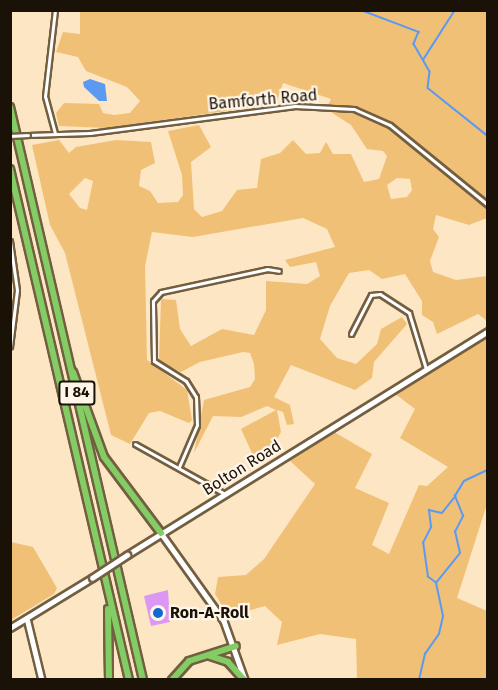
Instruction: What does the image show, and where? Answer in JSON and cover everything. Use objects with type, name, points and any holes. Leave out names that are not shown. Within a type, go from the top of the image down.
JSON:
[{"type":"highway","name":"I 84","points":[[10,107],[143,680]]},
{"type":"highway","name":"I 84","points":[[10,170],[129,680]]},
{"type":"highway","points":[[71,369],[104,457],[161,533]]},
{"type":"highway","points":[[108,591],[109,680]]},
{"type":"highway","points":[[172,680],[185,663],[236,646]]},
{"type":"highway","points":[[207,656],[228,662],[244,680]]},
{"type":"main road","name":"Bolton Road","points":[[10,628],[222,494],[488,331]]},
{"type":"main road","points":[[161,533],[219,612],[236,646],[244,680]]},
{"type":"main road","points":[[27,618],[42,680]]},
{"type":"street","points":[[55,10],[45,96],[55,134]]},
{"type":"street","name":"Bamforth Road","points":[[10,136],[55,134],[295,106],[354,109],[390,125],[488,205]]},
{"type":"street","points":[[10,241],[17,290],[10,347]]},
{"type":"street","points":[[179,467],[197,425],[196,397],[191,385],[153,361],[153,301],[172,289],[267,269],[279,271]]},
{"type":"street","points":[[351,334],[371,295],[380,294],[409,313],[426,369]]},
{"type":"street","points":[[135,444],[179,467],[222,494]]},
{"type":"shaded area","points":[[80,11],[487,11],[487,218],[469,225],[436,215],[433,229],[439,237],[430,261],[433,272],[456,280],[487,276],[487,321],[478,314],[437,334],[433,322],[422,315],[422,301],[405,274],[382,279],[369,270],[349,273],[330,306],[320,339],[337,358],[356,364],[377,344],[381,329],[402,317],[407,324],[374,362],[372,378],[355,390],[291,365],[274,397],[290,405],[294,424],[287,425],[283,412],[277,410],[281,432],[268,454],[256,462],[241,429],[276,410],[267,406],[241,417],[213,416],[194,453],[204,400],[250,387],[255,379],[254,364],[250,353],[243,352],[200,362],[181,372],[159,361],[161,299],[176,300],[180,329],[191,346],[222,329],[254,335],[266,310],[266,281],[307,284],[320,276],[316,262],[290,267],[285,260],[335,247],[327,229],[303,218],[193,237],[152,232],[145,266],[147,360],[187,390],[192,420],[189,423],[160,411],[149,413],[130,444],[111,435],[65,253],[50,225],[32,145],[59,140],[69,153],[76,147],[116,140],[151,142],[155,163],[141,170],[139,186],[150,191],[158,203],[178,202],[183,195],[182,175],[168,131],[199,125],[211,147],[191,162],[194,209],[202,217],[222,211],[237,190],[257,188],[261,159],[280,153],[293,140],[306,154],[320,153],[326,142],[333,154],[351,154],[364,182],[379,179],[387,156],[383,151],[367,149],[351,125],[326,109],[331,99],[283,83],[276,104],[107,128],[59,126],[56,113],[64,103],[99,104],[103,113],[114,115],[130,113],[140,101],[127,87],[86,71],[78,57],[56,52],[63,32],[80,34]],"holes":[[[85,178],[93,181],[87,210],[80,208],[69,194]],[[397,178],[410,179],[412,190],[407,197],[391,199],[387,185]]]},
{"type":"shaded area","points":[[487,336],[487,504],[457,598],[487,611],[487,679],[357,679],[356,639],[320,634],[277,645],[282,622],[265,606],[240,613],[225,610],[215,594],[218,577],[246,575],[264,559],[315,484],[289,460],[334,432],[372,454],[355,488],[389,503],[372,545],[389,554],[419,485],[427,486],[448,467],[400,438],[415,409],[394,393]]},
{"type":"shaded area","points":[[11,542],[33,547],[57,588],[54,594],[11,620]]},
{"type":"water","points":[[90,79],[105,84],[107,101],[99,101],[84,87],[83,82]]},
{"type":"building","name":"Ron-A-Roll","points":[[168,590],[170,622],[151,626],[144,596]]},
{"type":"waterway","points":[[361,10],[419,32],[414,44],[430,72],[428,88],[488,136]]},
{"type":"waterway","points":[[423,60],[455,10]]},
{"type":"waterway","points":[[419,680],[425,654],[439,634],[443,616],[436,583],[460,553],[455,532],[463,516],[455,496],[464,481],[488,470]]},
{"type":"waterway","points":[[436,583],[428,577],[423,543],[431,527],[429,510],[442,513],[455,497]]},
{"type":"place","name":"Ron-A-Roll","points":[[158,613]]}]
